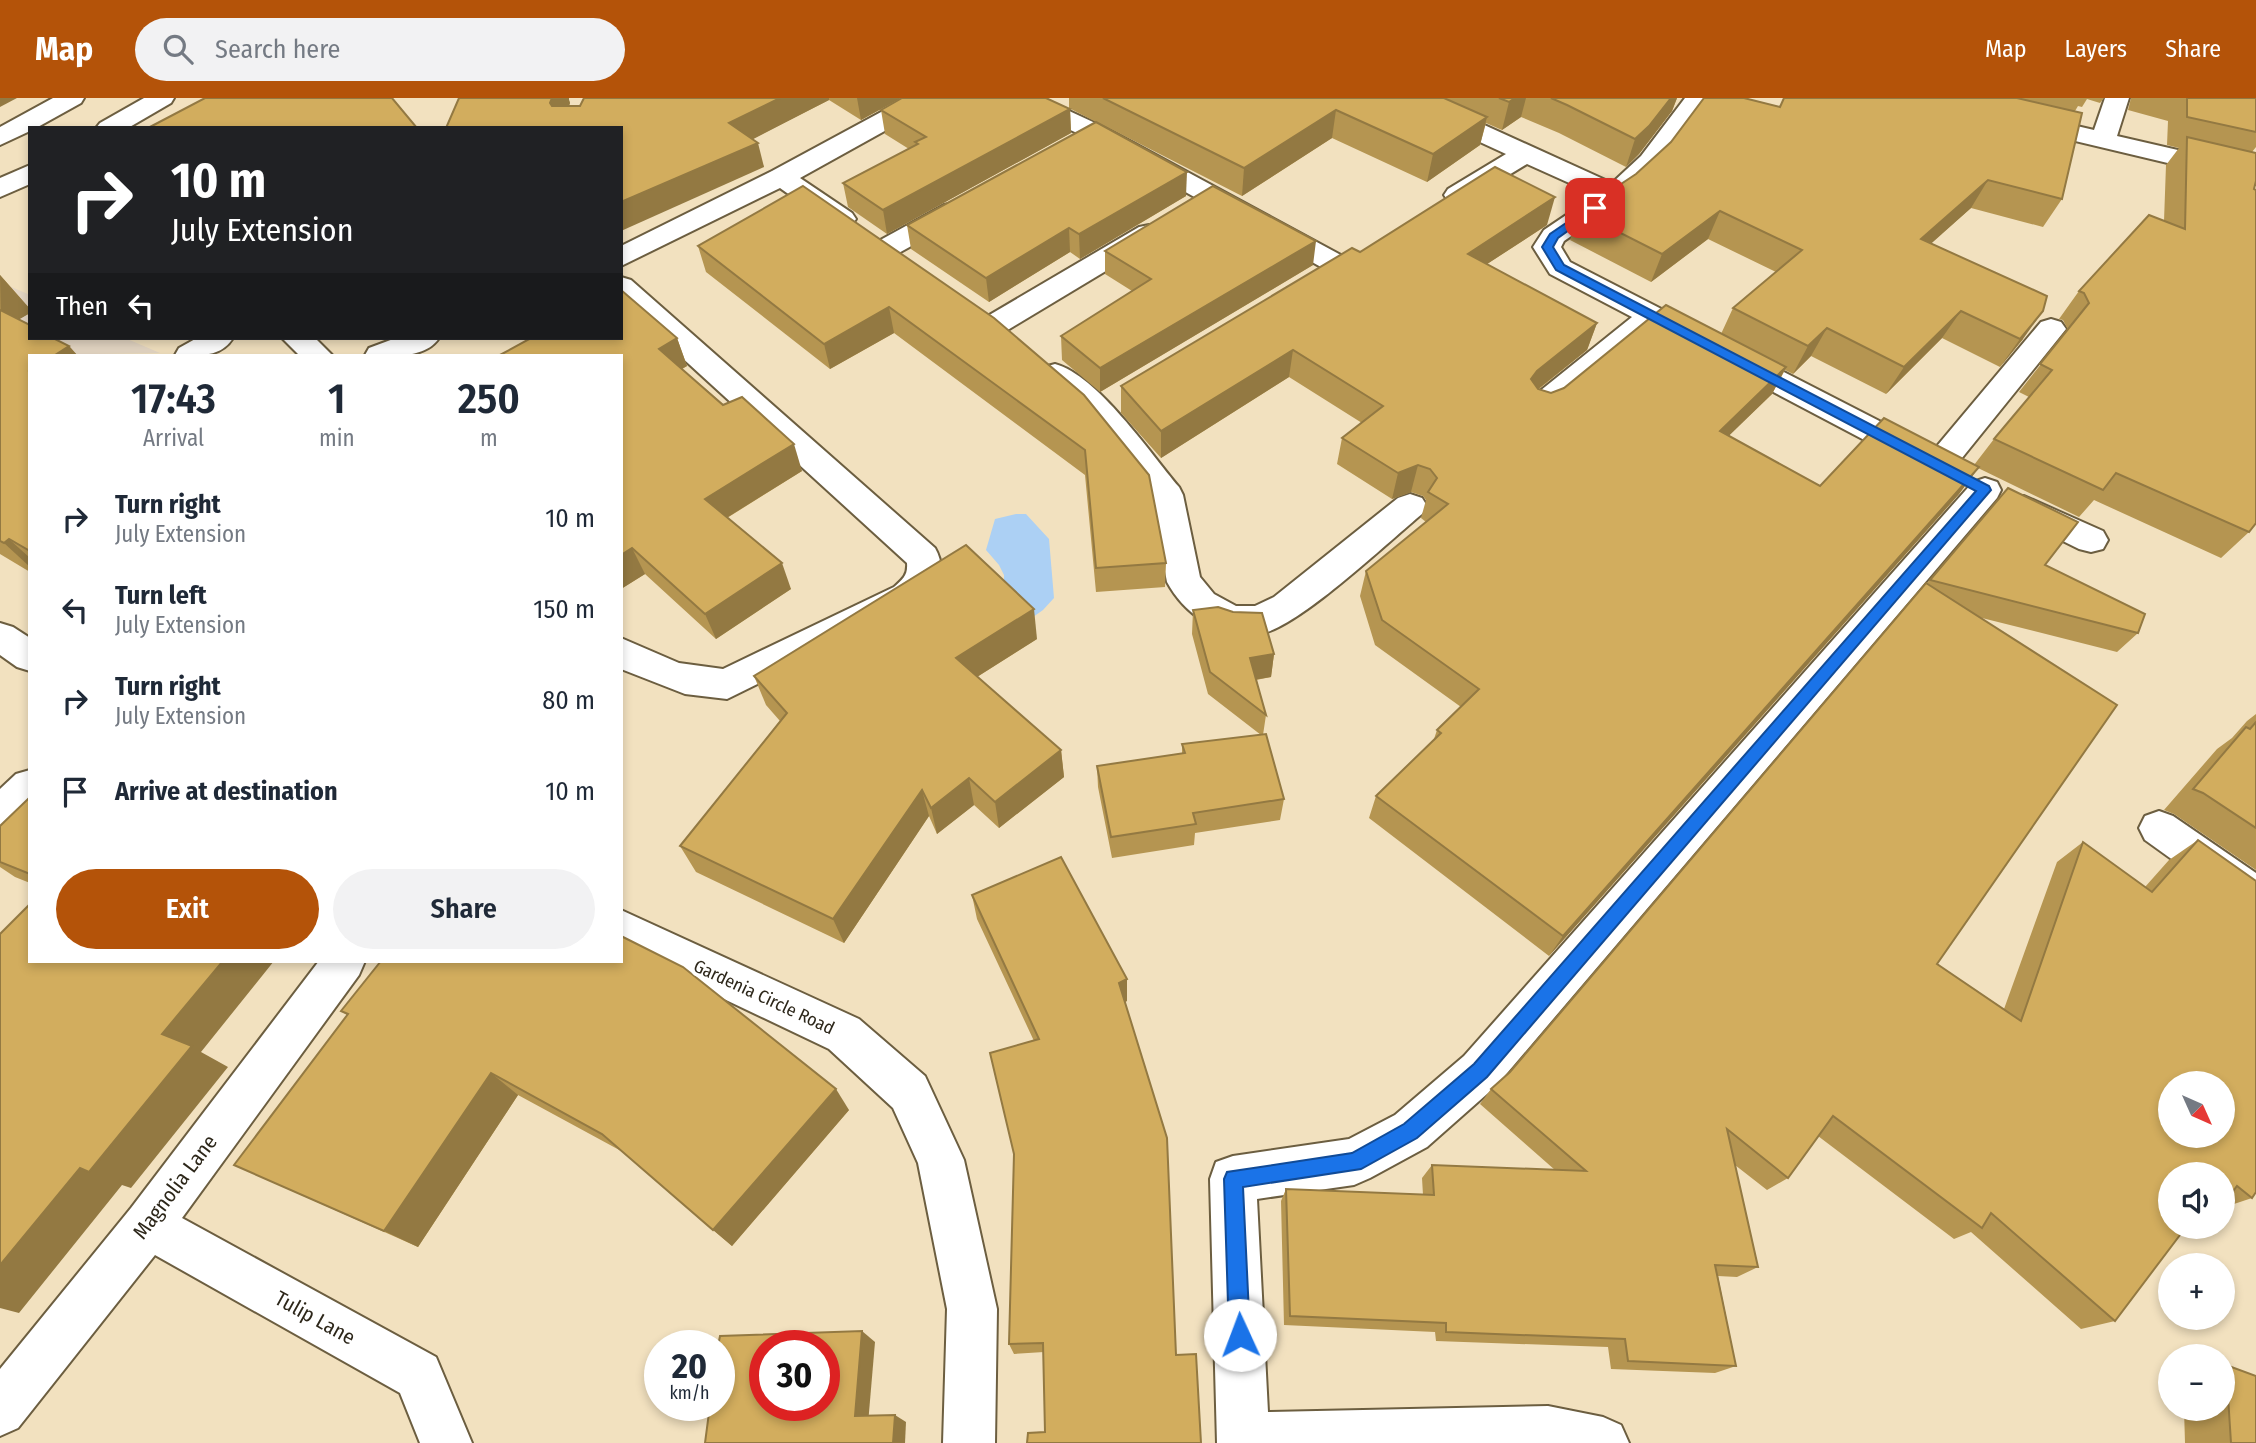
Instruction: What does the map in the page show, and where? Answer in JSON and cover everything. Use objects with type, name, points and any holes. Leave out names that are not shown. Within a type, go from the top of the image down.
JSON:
[{"type":"street","points":[[0,137],[72,98]]},
{"type":"street","points":[[113,126],[162,98]]},
{"type":"street","points":[[623,256],[781,177],[926,98]]},
{"type":"street","points":[[1020,98],[1097,133],[1191,208],[1340,266]]},
{"type":"street","points":[[1404,98],[1615,194]]},
{"type":"street","points":[[1698,98],[1650,162],[1615,194],[1554,236],[1548,247],[1560,268],[1938,466],[2091,540]]},
{"type":"street","points":[[1925,98],[2256,176]]},
{"type":"street","points":[[2103,140],[2117,98]]},
{"type":"street","points":[[1073,146],[1097,133]]},
{"type":"street","points":[[1433,209],[1527,153]]},
{"type":"street","points":[[0,189],[28,174]]},
{"type":"street","points":[[781,177],[896,257],[979,198]]},
{"type":"street","points":[[1191,208],[1006,333],[1109,403],[1167,495],[1184,582],[1202,603],[1230,620],[1259,620],[1286,607],[1410,506]]},
{"type":"street","points":[[623,288],[923,557],[926,566],[919,587],[906,596],[727,684],[701,685],[652,668],[623,653]]},
{"type":"street","points":[[1541,406],[1652,316]]},
{"type":"street","points":[[1938,466],[2051,329]]},
{"type":"street","points":[[299,340],[316,354]]},
{"type":"street","points":[[383,354],[419,340]]},
{"type":"street","points":[[1603,1443],[1548,1432],[1243,1441],[1233,1179],[1354,1162],[1411,1131],[1480,1071],[1985,490]]},
{"type":"street","points":[[0,637],[28,656]]},
{"type":"street","points":[[0,814],[28,788]]},
{"type":"street","points":[[2159,828],[2256,896]]},
{"type":"street","name":"Gardenia Circle Road","points":[[623,930],[844,1034],[909,1092],[940,1160],[972,1309],[969,1443]]},
{"type":"street","name":"Magnolia Lane","points":[[0,1410],[148,1224],[343,963]]},
{"type":"street","name":"Tulip Lane","points":[[148,1224],[418,1375],[446,1443]]},
{"type":"shaded area","points":[[0,282],[28,294],[28,340],[130,340],[160,353],[95,354],[30,354]]},
{"type":"water","points":[[1026,514],[1049,539],[1054,598],[1026,622],[1004,588],[1004,575],[999,565],[986,550],[995,519]]},
{"type":"building","points":[[205,98],[392,98],[415,126],[152,126]]},
{"type":"building","points":[[459,98],[552,98],[552,106],[580,106],[584,98],[780,98],[729,123],[758,143],[623,201],[623,126],[447,126]]},
{"type":"building","points":[[902,98],[1046,98],[1070,109],[883,210],[843,183],[918,144],[915,142],[926,137],[881,110]]},
{"type":"building","points":[[1103,98],[1444,98],[1487,117],[1433,154],[1336,110],[1244,168]]},
{"type":"building","points":[[1499,98],[1515,98],[1509,102]]},
{"type":"building","points":[[1551,98],[1671,98],[1635,139]]},
{"type":"building","points":[[1704,98],[1744,98],[1780,107],[1784,98],[2017,98],[2082,113],[2062,199],[1988,180],[1921,239],[2047,296],[2043,311],[2020,339],[1961,311],[1904,367],[1827,328],[1808,346],[1733,308],[1802,250],[1720,211],[1662,254],[1579,212],[1636,174],[1671,142]]},
{"type":"building","points":[[2187,98],[2256,98],[2256,132],[2187,117]]},
{"type":"building","points":[[1096,122],[1187,172],[1079,234],[1069,228],[986,278],[907,225]]},
{"type":"building","points":[[2187,137],[2256,153],[2256,523],[2249,532],[2116,473],[2103,490],[1994,439],[2052,370],[2040,364],[2089,303],[2084,293],[2079,291],[2149,215],[2185,229]]},
{"type":"building","points":[[1495,167],[1555,197],[1468,254],[1597,323],[1537,371],[1531,379],[1538,389],[1551,393],[1564,388],[1666,305],[1786,367],[1720,431],[1820,486],[1884,418],[1979,467],[1563,936],[1376,796],[1441,733],[1437,730],[1479,689],[1382,620],[1366,571],[1448,504],[1428,492],[1437,478],[1430,469],[1418,465],[1398,473],[1342,438],[1383,406],[1293,350],[1161,431],[1121,386],[1352,248],[1360,252]]},
{"type":"building","points":[[803,186],[994,318],[1084,395],[1149,475],[1166,563],[1096,568],[1085,450],[889,307],[824,344],[698,246]]},
{"type":"building","points":[[1213,186],[1316,241],[1100,368],[1061,336],[1151,279],[1105,251]]},
{"type":"building","points":[[623,292],[677,338],[659,349],[723,405],[742,397],[794,444],[705,499],[782,563],[705,614],[632,548],[623,554],[623,354],[502,354],[527,340],[623,340]]},
{"type":"building","points":[[0,310],[28,324],[28,340],[57,340],[69,346],[57,354],[28,354],[28,550],[9,539],[4,543],[0,541]]},
{"type":"building","points":[[2008,488],[2078,522],[2045,565],[2145,614],[2138,633],[1930,580]]},
{"type":"building","points":[[966,545],[1034,609],[956,658],[1061,750],[995,802],[969,778],[931,808],[922,790],[833,919],[680,846],[787,713],[754,676]]},
{"type":"building","points":[[1926,583],[2117,705],[1937,964],[2021,1021],[2083,842],[2152,892],[2198,840],[2256,881],[2256,1192],[2252,1198],[2237,1186],[2235,1189],[2235,1162],[2158,1162],[2158,1239],[2177,1239],[2166,1253],[2158,1253],[2158,1264],[2115,1321],[1991,1213],[1982,1228],[1833,1116],[1788,1178],[1727,1129],[1758,1267],[1715,1265],[1736,1366],[1628,1361],[1625,1339],[1446,1332],[1446,1323],[1290,1316],[1286,1189],[1434,1195],[1432,1165],[1586,1171],[1491,1089],[1510,1072]]},
{"type":"building","points":[[1218,607],[1233,612],[1262,613],[1274,654],[1250,658],[1266,715],[1210,672],[1193,610]]},
{"type":"building","points":[[2256,722],[2256,828],[2193,789],[2246,727],[2250,729]]},
{"type":"building","points":[[1266,734],[1284,799],[1193,813],[1196,824],[1111,837],[1097,766],[1185,753],[1182,744]]},
{"type":"building","points":[[28,799],[28,873],[0,862],[0,826]]},
{"type":"building","points":[[1061,857],[1127,979],[1119,983],[1167,1138],[1176,1355],[1196,1354],[1201,1443],[1027,1443],[1028,1433],[1045,1432],[1043,1343],[1009,1344],[1014,1154],[990,1053],[1039,1039],[972,895]]},
{"type":"building","points":[[28,906],[28,963],[221,963],[162,1034],[192,1046],[89,1172],[80,1168],[0,1265],[0,934]]},
{"type":"building","points":[[623,937],[683,967],[836,1089],[713,1230],[602,1134],[491,1073],[384,1231],[234,1165],[348,1014],[341,1011],[379,963],[623,963]]},
{"type":"building","points":[[862,1331],[855,1416],[895,1415],[893,1443],[705,1443],[708,1421],[735,1421],[735,1335],[749,1335],[749,1421],[840,1421],[840,1332]]},
{"type":"building","points":[[2235,1368],[2256,1376],[2256,1443],[2231,1443],[2230,1421],[2235,1421]]},
{"type":"route","points":[[1240,1335],[1233,1179],[1354,1162],[1411,1131],[1480,1071],[1985,490],[1560,268],[1551,257],[1548,247],[1554,236],[1595,208]]}]
